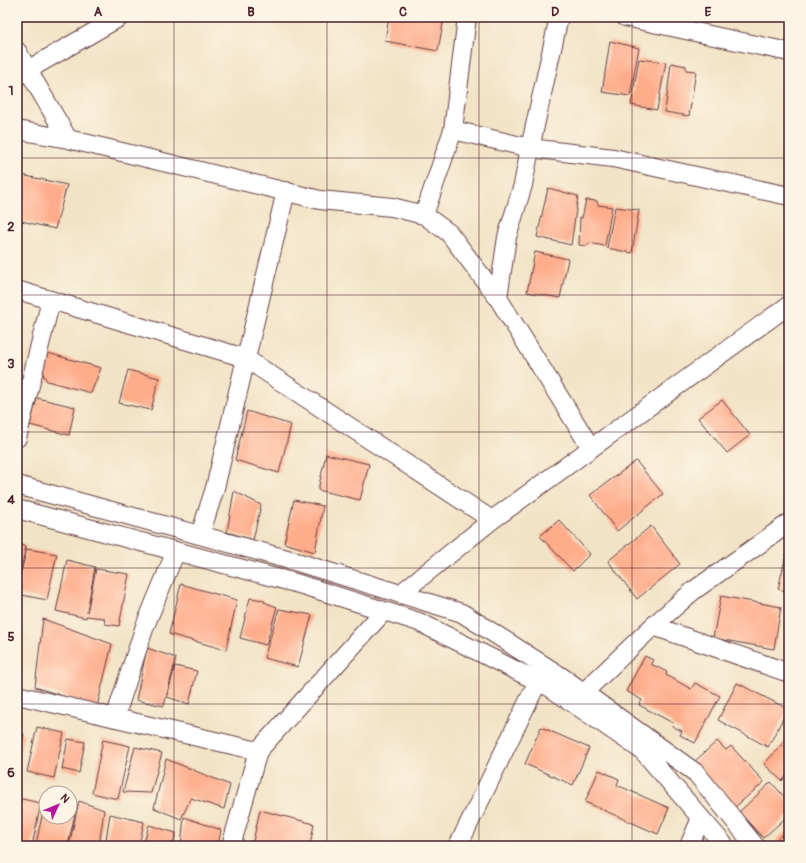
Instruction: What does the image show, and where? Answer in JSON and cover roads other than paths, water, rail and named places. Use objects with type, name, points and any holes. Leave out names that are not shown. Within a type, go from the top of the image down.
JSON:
[{"type":"street","points":[[22,73],[120,17]]},
{"type":"street","points":[[424,215],[453,130],[467,17]]},
{"type":"street","points":[[498,298],[507,237],[523,185],[559,17]]},
{"type":"street","points":[[625,17],[789,52]]},
{"type":"street","points":[[17,51],[22,73],[68,139]]},
{"type":"street","points":[[17,130],[68,139],[320,200],[392,207],[424,215],[449,233],[498,298],[591,448]]},
{"type":"street","points":[[453,130],[530,148],[613,158],[789,196]]},
{"type":"street","points":[[200,535],[215,488],[286,191]]},
{"type":"street","points":[[17,290],[245,358],[492,520]]},
{"type":"street","points":[[17,438],[51,300]]},
{"type":"street","points":[[400,594],[492,520],[789,306]]},
{"type":"street","points":[[17,485],[294,561],[462,613],[562,677],[696,773],[755,846]]},
{"type":"street","points":[[17,509],[299,584],[419,622],[551,688],[643,751],[725,846]]},
{"type":"street","points":[[583,693],[653,626],[693,591],[789,524]]},
{"type":"street","points":[[115,718],[145,626],[176,551]]},
{"type":"street","points":[[231,846],[258,751],[384,611]]},
{"type":"street","points":[[653,626],[789,673]]},
{"type":"street","points":[[458,846],[538,681]]},
{"type":"street","points":[[17,695],[258,751]]},
{"type":"street","points":[[690,846],[701,818]]}]
